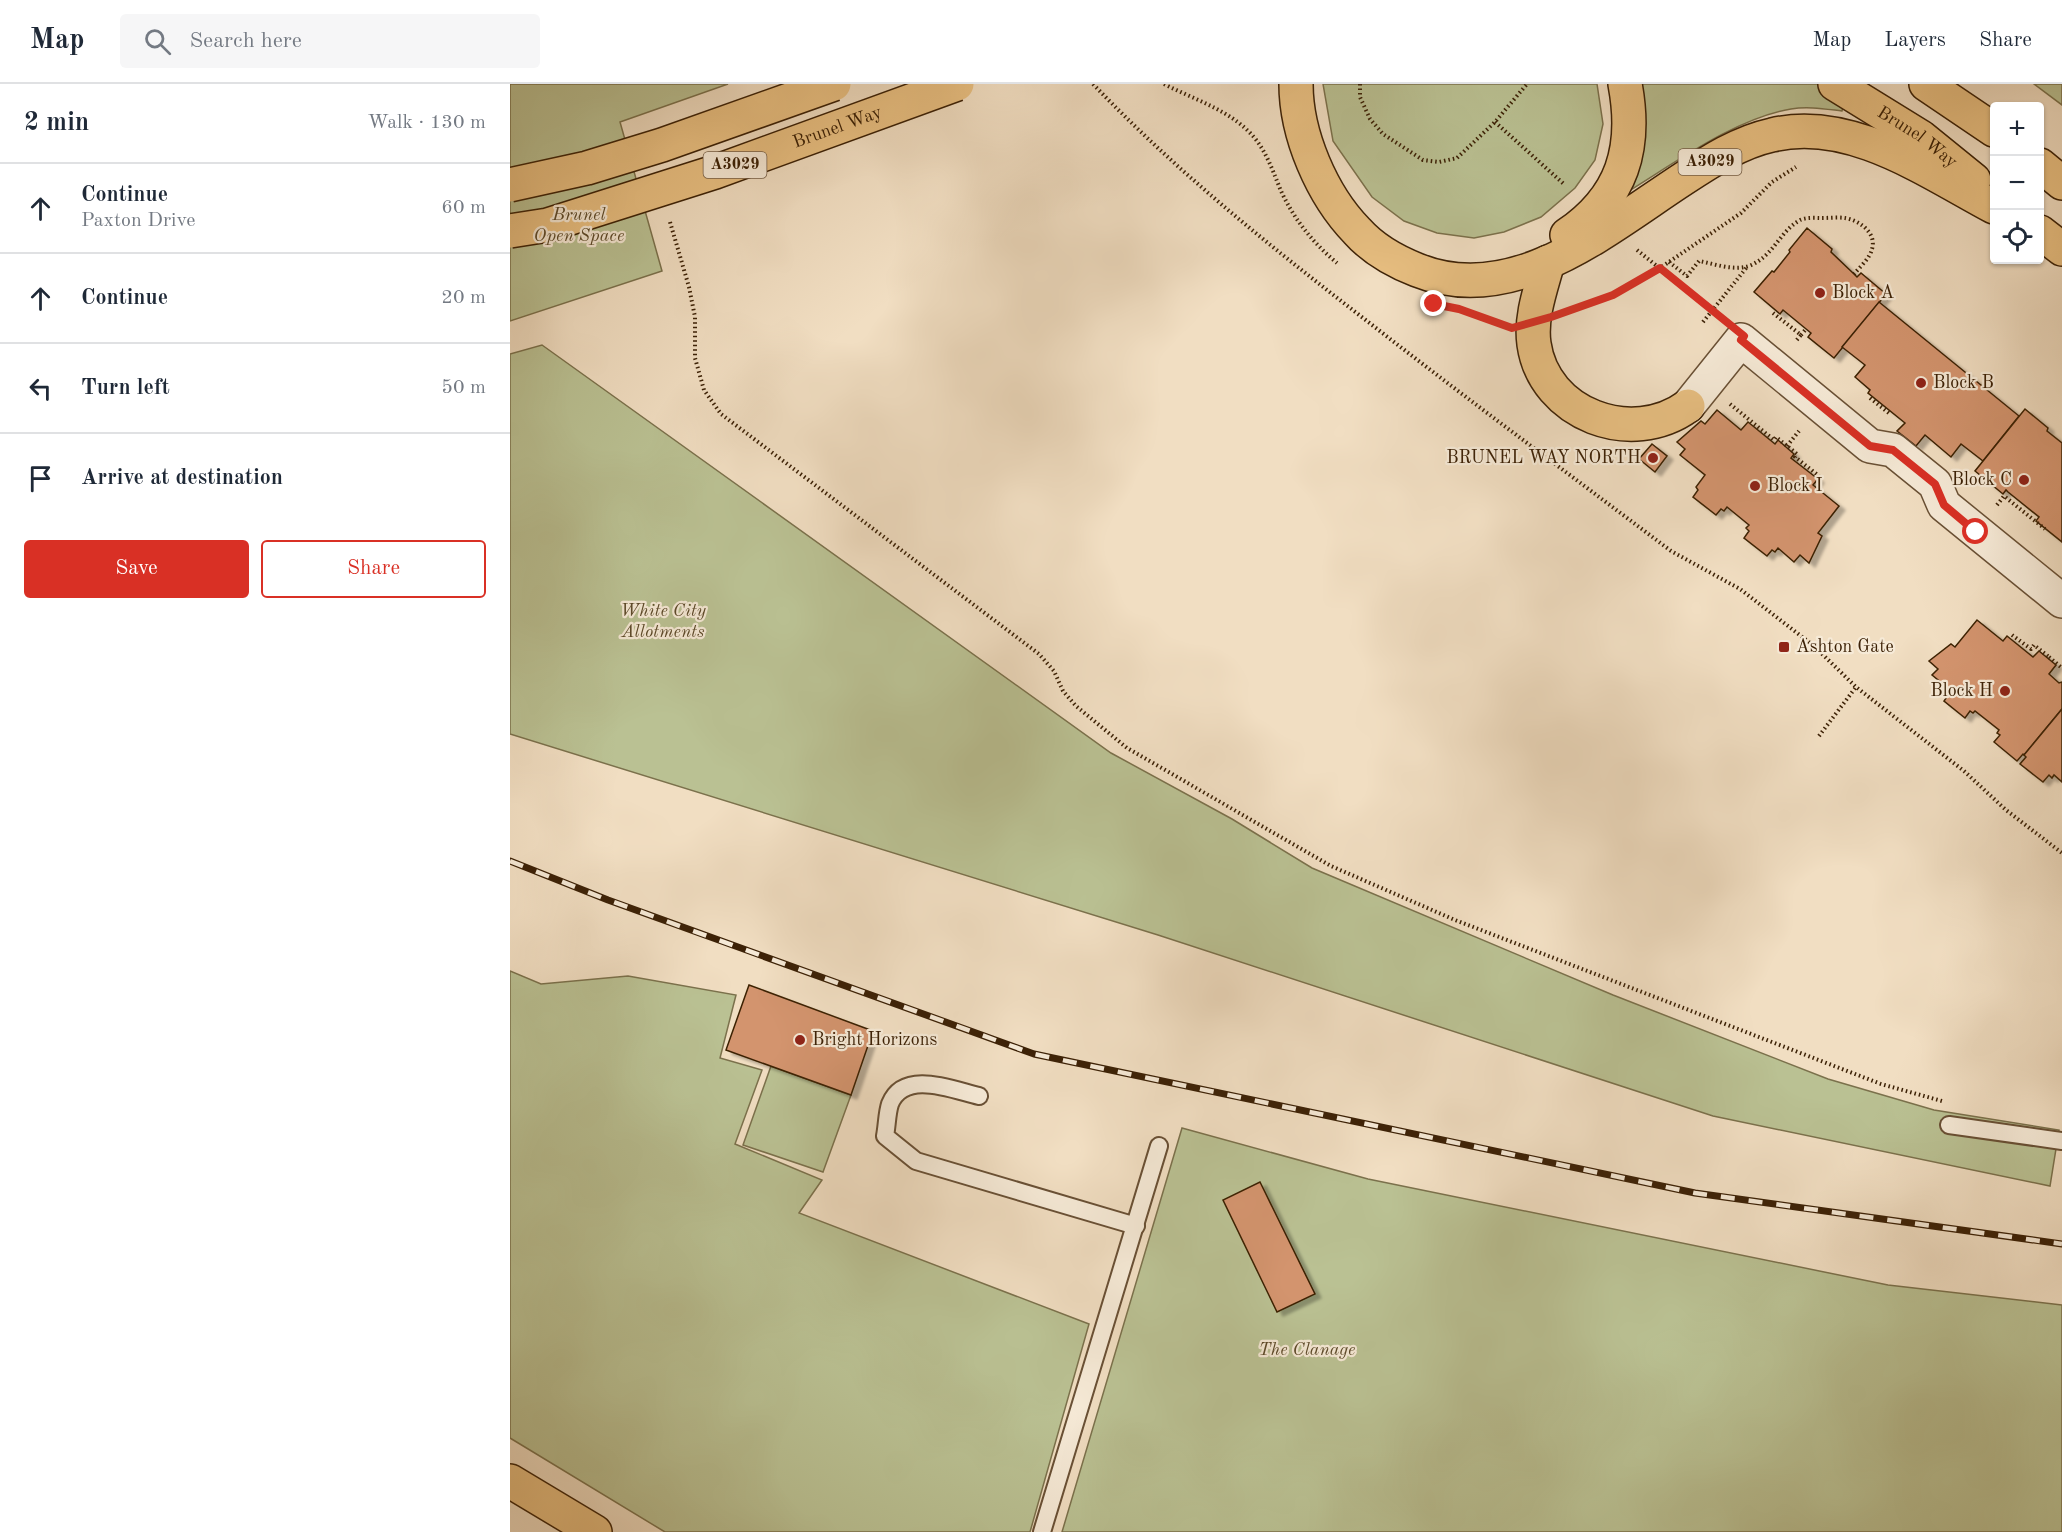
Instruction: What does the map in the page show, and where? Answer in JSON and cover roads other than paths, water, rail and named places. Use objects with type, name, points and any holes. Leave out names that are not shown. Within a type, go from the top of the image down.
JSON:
[{"type":"main road","name":"A3029","points":[[510,185],[609,161],[662,145],[834,84]]},
{"type":"main road","name":"Brunel Way","points":[[510,231],[548,225],[715,172],[957,84]]},
{"type":"main road","name":"A3029","points":[[1296,84],[1301,130],[1313,162],[1340,214],[1370,245],[1402,265],[1434,277],[1458,281],[1497,279],[1572,252],[1702,166],[1740,146],[1773,134],[1823,131],[1877,145],[1990,204]]},
{"type":"main road","points":[[1434,277],[1513,260],[1564,238],[1584,223],[1604,201],[1628,151],[1631,127],[1625,84]]},
{"type":"main road","name":"Brunel Way","points":[[1835,84],[1921,137],[1990,192]]},
{"type":"main road","points":[[1926,84],[1990,126]]},
{"type":"main road","points":[[1951,84],[1990,125]]},
{"type":"main road","points":[[2044,168],[2062,183]]},
{"type":"main road","points":[[2044,235],[2062,249]]},
{"type":"main road","points":[[1548,262],[1538,297],[1534,345],[1541,368],[1553,387],[1585,414],[1623,424],[1665,420],[1688,406]]},
{"type":"main road","points":[[510,1481],[595,1532]]},
{"type":"street","points":[[1688,406],[1741,340],[1870,446],[1893,450],[1935,484],[1944,505],[2062,601]]},
{"type":"lane","points":[[979,1096],[925,1083],[904,1087],[891,1102],[885,1136],[915,1161],[1136,1226]]},
{"type":"lane","points":[[1949,1125],[2062,1141]]},
{"type":"lane","points":[[1042,1532],[1160,1146]]},
{"type":"railway","points":[[510,861],[608,900],[1034,1054],[1695,1193],[2062,1244]]},
{"type":"place","name":"Block A","points":[[1820,293]]},
{"type":"place","name":"Block B","points":[[1921,383]]},
{"type":"place","name":"BRUNEL WAY NORTH","points":[[1653,458]]},
{"type":"place","name":"Block C","points":[[2024,480]]},
{"type":"place","name":"Block I","points":[[1755,486]]},
{"type":"place","name":"Ashton Gate","points":[[1784,647]]},
{"type":"place","name":"Block H","points":[[2005,691]]},
{"type":"place","name":"Bright Horizons","points":[[800,1040]]},
{"type":"park label","name":"Brunel Open Space","points":[[579,225]]},
{"type":"park label","name":"White City Allotments","points":[[663,621]]},
{"type":"park label","name":"The Clanage","points":[[1307,1350]]}]
